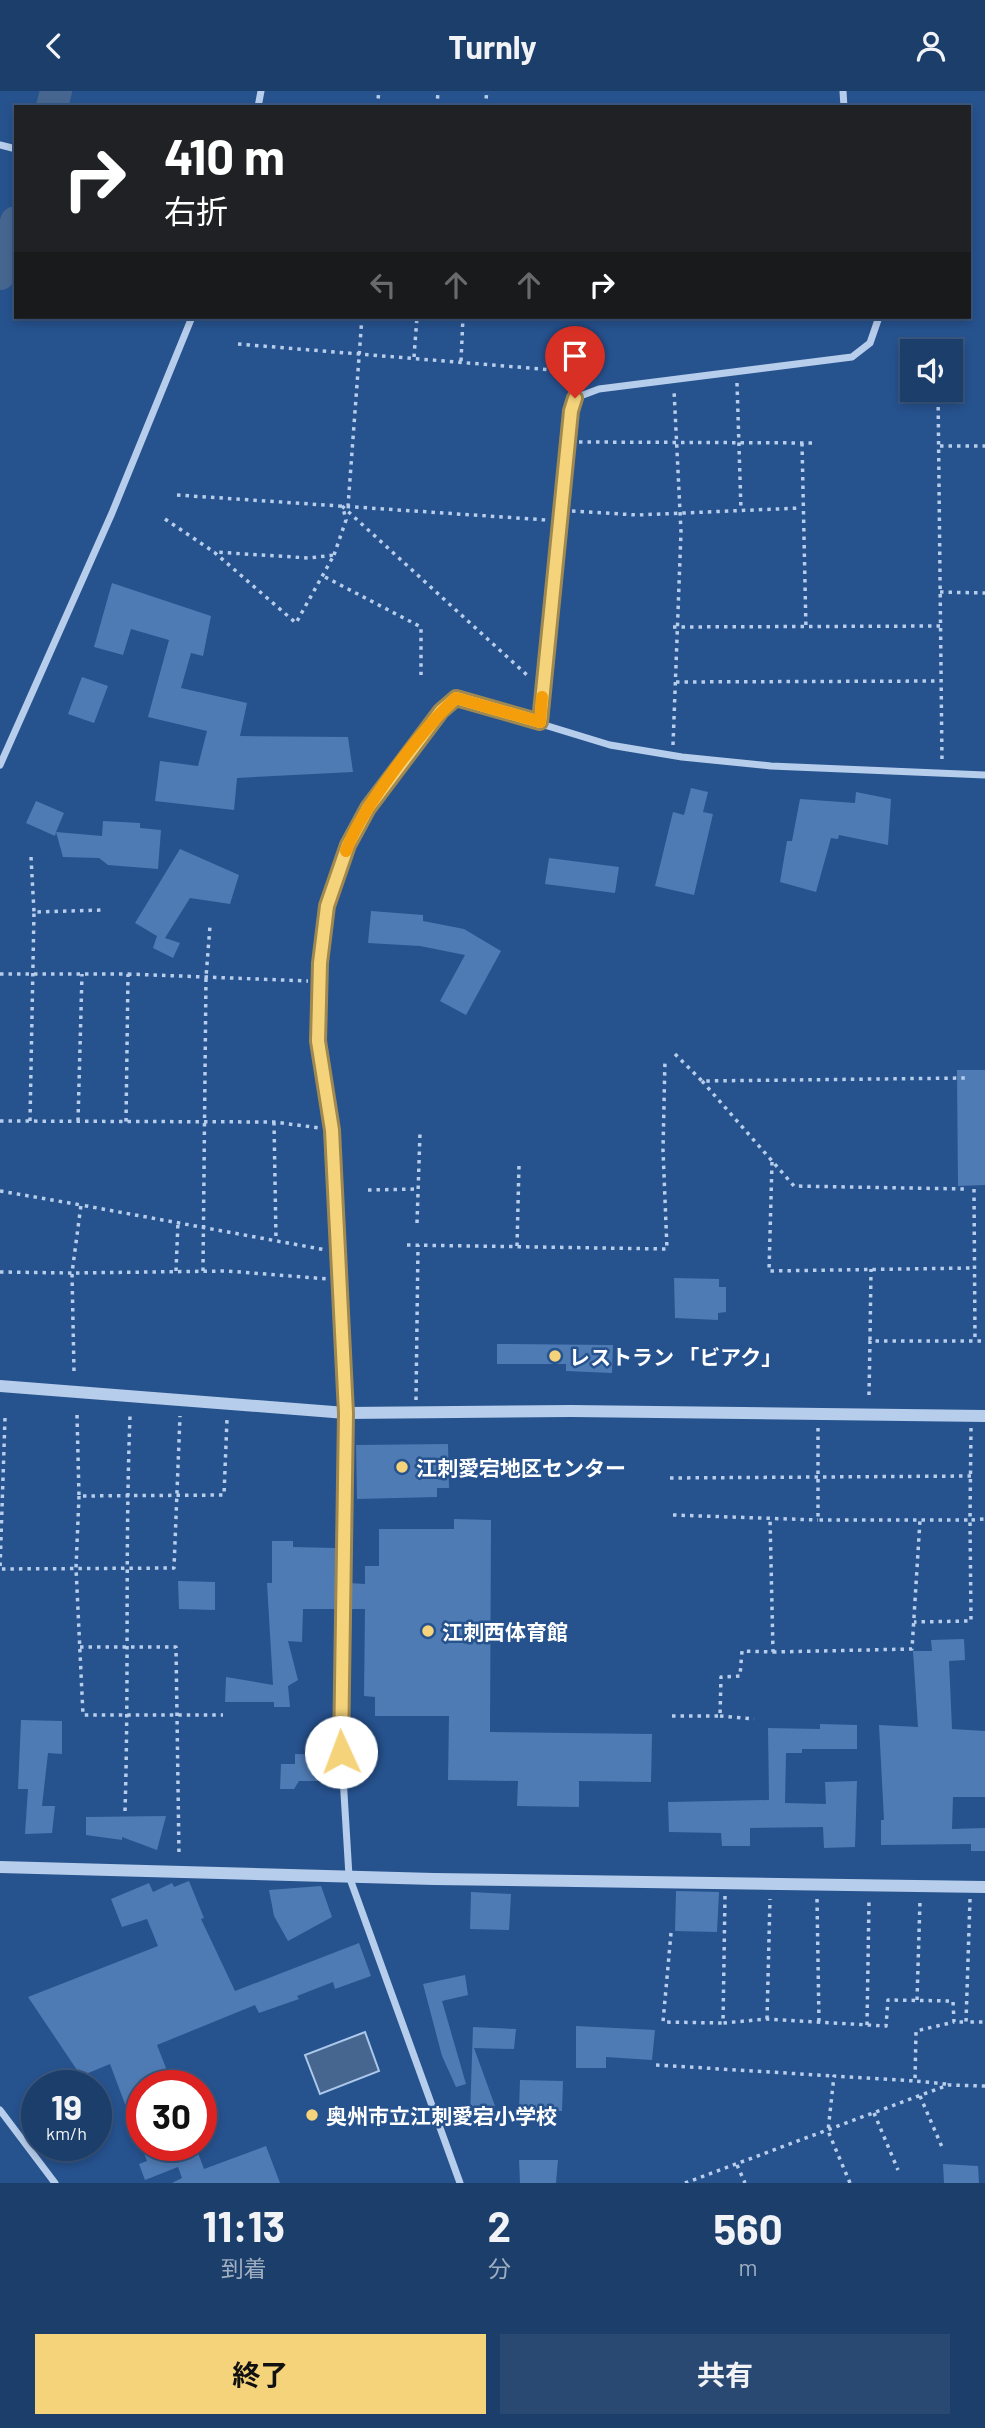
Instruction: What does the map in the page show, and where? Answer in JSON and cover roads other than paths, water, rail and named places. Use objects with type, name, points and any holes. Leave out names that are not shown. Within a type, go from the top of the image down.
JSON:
[{"type":"street","points":[[0,765],[112,513],[191,319]]},
{"type":"street","points":[[540,722],[571,411],[575,398],[599,389],[852,357],[870,342],[878,319]]},
{"type":"street","points":[[460,2183],[348,1876],[340,1727],[346,1413],[332,1130],[318,1041],[319,981],[327,906],[348,845],[368,808],[441,711],[456,698],[610,745],[682,757],[771,766],[985,775]]},
{"type":"street","points":[[0,1386],[346,1413],[585,1411],[985,1416]]},
{"type":"street","points":[[0,1867],[817,1887],[985,1887]]},
{"type":"street","points":[[0,2110],[55,2183]]},
{"type":"water","points":[[365,2032],[379,2071],[320,2094],[305,2055]]},
{"type":"waterway","points":[[52,105],[56,91]]},
{"type":"waterway","points":[[0,274],[14,228]]},
{"type":"place","name":"レストラン 「ビアク」","points":[[555,1356]]},
{"type":"place","name":"江刺愛宕地区センター","points":[[402,1467]]},
{"type":"place","name":"江刺西体育館","points":[[428,1631]]},
{"type":"place","name":"奥州市立江刺愛宕小学校","points":[[312,2115]]}]
